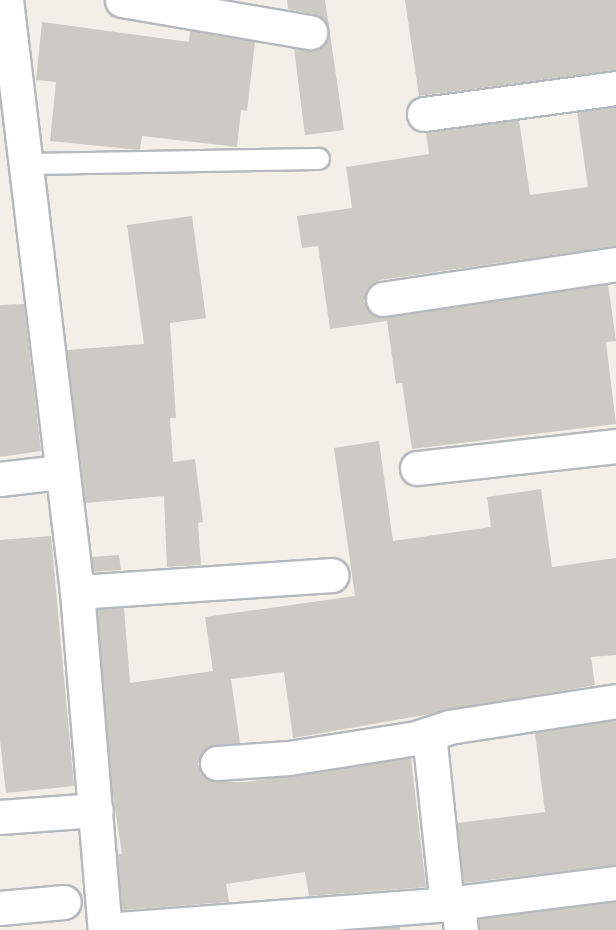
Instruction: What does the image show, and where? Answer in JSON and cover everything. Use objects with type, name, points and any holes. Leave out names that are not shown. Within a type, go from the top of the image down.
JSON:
[{"type":"street","points":[[6,0],[7,55],[26,164],[60,472],[77,592],[105,930],[455,912],[616,883]]},
{"type":"street","points":[[122,0],[310,32]]},
{"type":"street","points":[[424,114],[616,88]]},
{"type":"street","points":[[383,298],[616,264]]},
{"type":"street","points":[[417,468],[616,446]]},
{"type":"street","points":[[0,478],[60,472]]},
{"type":"street","points":[[77,592],[331,575]]},
{"type":"street","points":[[217,763],[289,758],[429,734],[449,727],[616,701]]},
{"type":"street","points":[[429,734],[455,912]]},
{"type":"street","points":[[0,817],[96,810]]},
{"type":"street","points":[[0,908],[64,902]]},
{"type":"lane","points":[[26,164],[319,159]]},
{"type":"building","points":[[287,0],[325,0],[344,130],[305,135],[294,48],[317,49],[325,43],[328,26],[314,14],[288,9]]},
{"type":"building","points":[[405,0],[616,0],[616,70],[419,96]]},
{"type":"building","points":[[42,22],[189,42],[190,31],[255,42],[247,111],[241,110],[237,147],[142,136],[140,150],[50,141],[56,82],[36,80]]},
{"type":"building","points":[[616,107],[616,246],[380,280],[371,285],[364,301],[369,311],[386,318],[608,284],[616,341],[606,342],[616,424],[412,449],[402,383],[396,384],[387,321],[330,329],[318,246],[302,248],[297,216],[352,208],[346,167],[429,154],[426,133],[519,120],[530,195],[588,187],[577,112]]},
{"type":"building","points":[[192,216],[206,318],[170,323],[176,418],[170,418],[173,462],[195,459],[203,522],[198,523],[201,565],[167,567],[164,496],[85,503],[67,350],[144,344],[127,225]]},
{"type":"building","points":[[24,304],[41,451],[0,457],[0,305]]},
{"type":"building","points":[[379,441],[393,541],[491,527],[487,497],[541,489],[552,567],[616,558],[616,655],[591,657],[595,685],[293,738],[284,672],[231,679],[240,743],[206,748],[198,764],[202,774],[218,782],[246,782],[411,758],[426,887],[309,896],[305,872],[226,884],[229,902],[122,910],[118,854],[122,854],[112,789],[97,609],[124,608],[130,683],[213,671],[205,617],[355,596],[334,448]]},
{"type":"building","points":[[51,536],[74,786],[6,793],[0,740],[0,540]]},
{"type":"building","points":[[119,555],[121,570],[93,572],[92,557]]},
{"type":"building","points":[[616,720],[616,865],[464,883],[457,823],[545,812],[535,733]]},
{"type":"building","points":[[616,902],[616,930],[479,930],[479,919]]},
{"type":"building","points":[[400,926],[400,930],[352,930]]}]
